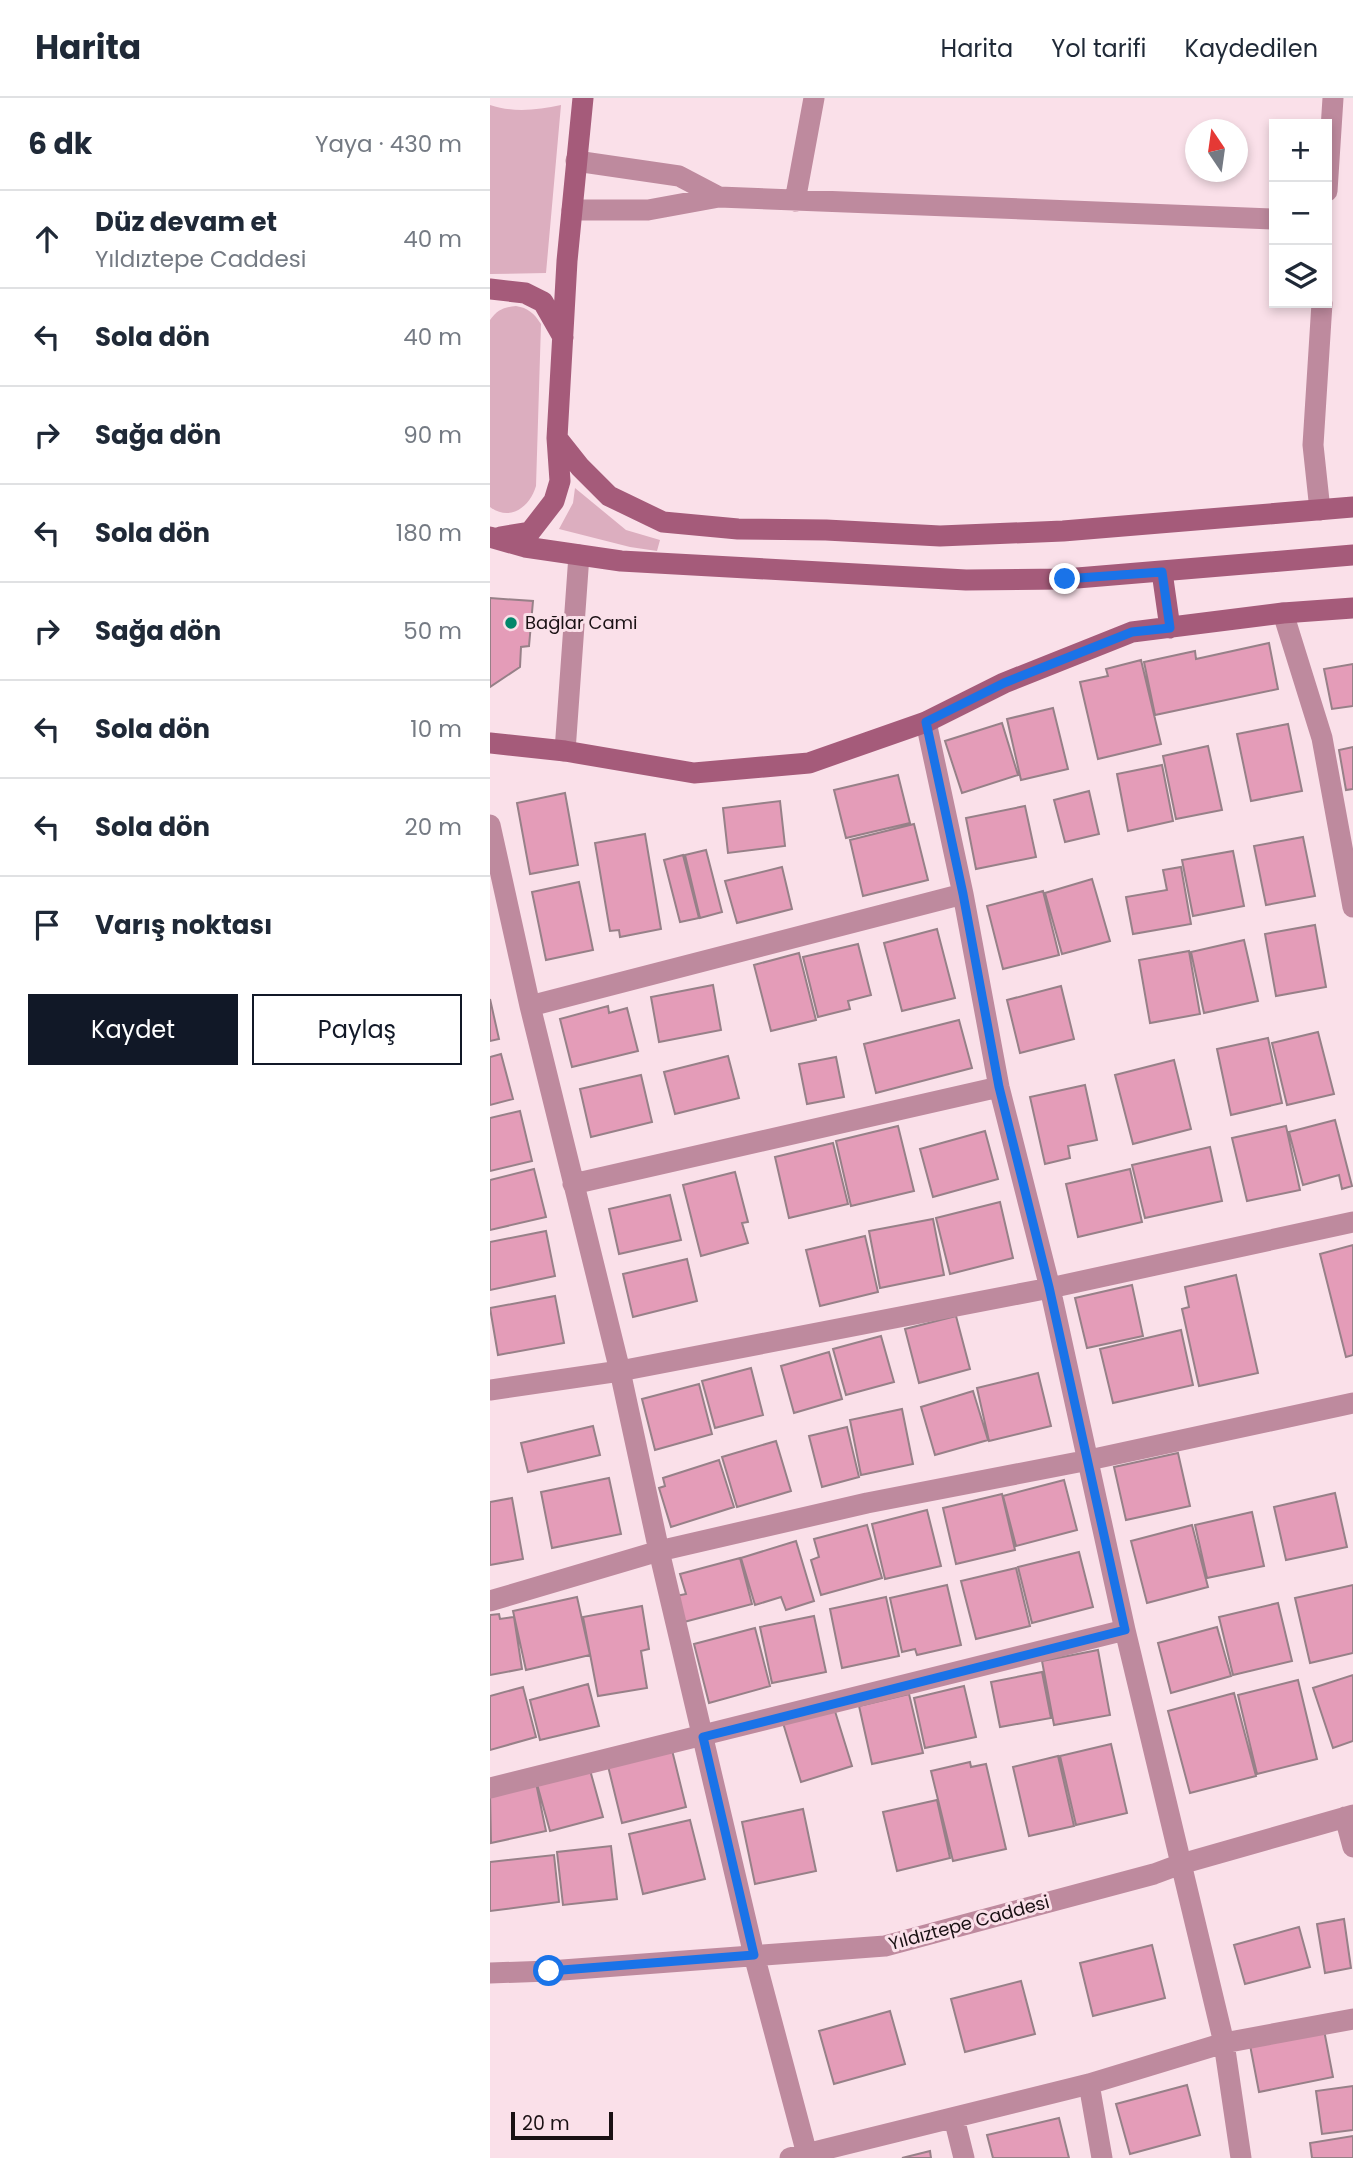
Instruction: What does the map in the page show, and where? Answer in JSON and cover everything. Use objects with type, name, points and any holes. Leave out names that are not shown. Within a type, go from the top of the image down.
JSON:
[{"type":"main road","points":[[491,537],[530,532],[554,501],[560,481],[557,438],[563,337],[583,98]]},
{"type":"main road","points":[[490,289],[525,293],[543,302],[563,337]]},
{"type":"main road","points":[[557,438],[580,467],[610,495],[663,522],[738,529],[940,536],[1063,531],[1353,507]]},
{"type":"main road","points":[[491,537],[525,547],[621,561],[966,580],[1065,579],[1353,555]]},
{"type":"main road","points":[[1162,572],[1170,628]]},
{"type":"main road","points":[[490,743],[565,751],[694,773],[809,763],[926,722],[1004,683],[1132,632],[1283,612],[1353,608]]},
{"type":"street","points":[[795,201],[814,98]]},
{"type":"street","points":[[1328,182],[1339,106]]},
{"type":"street","points":[[576,161],[679,176],[719,197]]},
{"type":"street","points":[[572,210],[649,210],[719,197],[1269,219]]},
{"type":"street","points":[[1320,510],[1313,445],[1322,308]]},
{"type":"street","points":[[565,751],[579,555]]},
{"type":"street","points":[[1283,612],[1322,738],[1353,906]]},
{"type":"street","points":[[926,722],[963,894],[999,1087],[1049,1287],[1125,1630],[1224,2043],[1241,2158]]},
{"type":"street","points":[[490,825],[530,1006],[620,1371],[659,1551],[802,2156],[1089,2084],[1224,2043],[1353,2019]]},
{"type":"street","points":[[530,1006],[963,894]]},
{"type":"street","points":[[573,1185],[999,1087]]},
{"type":"street","points":[[490,1390],[620,1371],[1049,1287],[1353,1222]]},
{"type":"street","points":[[490,1601],[659,1551],[867,1503],[1089,1460],[1353,1403]]},
{"type":"street","points":[[490,1788],[1125,1630]]},
{"type":"street","points":[[1349,1816],[1353,1847]]},
{"type":"street","name":"Yıldıztepe Caddesi","points":[[490,1973],[549,1971],[885,1945],[1154,1874],[1349,1816]]},
{"type":"street","points":[[1089,2084],[1102,2158]]},
{"type":"street","points":[[954,2118],[964,2158]]},
{"type":"shaded area","points":[[490,105],[526,110],[561,105],[546,273],[490,274]]},
{"type":"shaded area","points":[[516,306],[530,312],[541,324],[536,486],[524,506],[505,513],[490,507],[490,320],[501,310]]},
{"type":"shaded area","points":[[575,488],[626,530],[660,540],[657,551],[559,529],[573,503]]},
{"type":"building","name":"Bağlar Cami","points":[[490,598],[533,601],[529,646],[521,647],[520,667],[490,687]]},
{"type":"building","points":[[1269,643],[1278,689],[1155,715],[1144,662],[1195,651],[1196,659]]},
{"type":"building","points":[[1141,660],[1161,744],[1098,759],[1080,682],[1108,676],[1106,669]]},
{"type":"building","points":[[1353,664],[1353,706],[1332,709],[1324,669]]},
{"type":"building","points":[[1053,708],[1068,769],[1021,780],[1007,719]]},
{"type":"building","points":[[1002,723],[1018,775],[962,793],[945,741]]},
{"type":"building","points":[[1288,724],[1302,791],[1251,801],[1237,734]]},
{"type":"building","points":[[1208,746],[1222,810],[1176,819],[1163,756]]},
{"type":"building","points":[[1353,747],[1353,789],[1346,790],[1339,750]]},
{"type":"building","points":[[1162,765],[1173,821],[1128,831],[1117,774]]},
{"type":"building","points":[[898,775],[910,823],[846,838],[834,790]]},
{"type":"building","points":[[1089,791],[1099,834],[1065,842],[1054,800]]},
{"type":"building","points":[[565,793],[578,865],[530,874],[517,803]]},
{"type":"building","points":[[780,801],[785,846],[728,853],[723,808]]},
{"type":"building","points":[[1025,806],[1036,857],[976,869],[966,818]]},
{"type":"building","points":[[914,824],[928,880],[863,896],[850,840]]},
{"type":"building","points":[[645,834],[661,929],[620,937],[619,930],[610,931],[595,843]]},
{"type":"building","points":[[1303,837],[1315,896],[1266,905],[1254,846]]},
{"type":"building","points":[[706,850],[722,912],[700,918],[685,855]]},
{"type":"building","points":[[1233,851],[1244,906],[1193,916],[1182,860]]},
{"type":"building","points":[[683,855],[699,918],[680,922],[664,860]]},
{"type":"building","points":[[782,867],[792,909],[737,923],[725,881]]},
{"type":"building","points":[[1181,867],[1191,924],[1133,934],[1126,897],[1167,890],[1163,870]]},
{"type":"building","points":[[1092,879],[1110,941],[1062,954],[1045,893]]},
{"type":"building","points":[[579,882],[593,950],[546,960],[532,892]]},
{"type":"building","points":[[1043,891],[1059,955],[1003,969],[987,906]]},
{"type":"building","points":[[1315,925],[1326,987],[1276,996],[1265,934]]},
{"type":"building","points":[[937,929],[955,998],[902,1011],[884,943]]},
{"type":"building","points":[[1244,940],[1258,1001],[1204,1013],[1191,952]]},
{"type":"building","points":[[858,944],[871,995],[848,1001],[850,1009],[818,1017],[803,957]]},
{"type":"building","points":[[1189,951],[1200,1014],[1150,1023],[1139,960]]},
{"type":"building","points":[[799,953],[816,1020],[771,1031],[754,965]]},
{"type":"building","points":[[713,985],[721,1030],[659,1042],[651,997]]},
{"type":"building","points":[[1061,986],[1074,1039],[1020,1053],[1007,1000]]},
{"type":"building","points":[[490,999],[499,1039],[490,1041]]},
{"type":"building","points":[[608,1006],[609,1013],[627,1008],[638,1051],[572,1067],[560,1019]]},
{"type":"building","points":[[959,1020],[972,1068],[876,1093],[864,1044]]},
{"type":"building","points":[[1318,1032],[1334,1094],[1287,1105],[1272,1043]]},
{"type":"building","points":[[1268,1038],[1282,1103],[1231,1115],[1217,1049]]},
{"type":"building","points":[[501,1054],[513,1099],[490,1105],[490,1057]]},
{"type":"building","points":[[728,1056],[739,1098],[675,1114],[664,1072]]},
{"type":"building","points":[[836,1057],[844,1097],[807,1104],[799,1064]]},
{"type":"building","points":[[1174,1060],[1191,1129],[1133,1144],[1115,1075]]},
{"type":"building","points":[[641,1075],[652,1122],[591,1137],[580,1089]]},
{"type":"building","points":[[1085,1085],[1097,1140],[1068,1146],[1070,1158],[1045,1164],[1030,1097]]},
{"type":"building","points":[[520,1111],[532,1161],[490,1171],[490,1118]]},
{"type":"building","points":[[1335,1120],[1352,1186],[1342,1189],[1339,1175],[1303,1185],[1289,1132]]},
{"type":"building","points":[[898,1126],[914,1191],[851,1206],[836,1141]]},
{"type":"building","points":[[1286,1126],[1300,1190],[1247,1201],[1232,1138]]},
{"type":"building","points":[[985,1131],[998,1179],[933,1197],[920,1149]]},
{"type":"building","points":[[833,1143],[848,1204],[789,1218],[775,1157]]},
{"type":"building","points":[[1210,1147],[1222,1201],[1145,1218],[1132,1165]]},
{"type":"building","points":[[534,1169],[546,1217],[490,1230],[490,1180]]},
{"type":"building","points":[[1130,1169],[1142,1222],[1078,1237],[1066,1184]]},
{"type":"building","points":[[735,1172],[748,1222],[742,1223],[748,1243],[701,1256],[683,1185]]},
{"type":"building","points":[[670,1195],[681,1240],[619,1254],[609,1209]]},
{"type":"building","points":[[1000,1202],[1013,1258],[950,1274],[936,1218]]},
{"type":"building","points":[[933,1219],[944,1275],[880,1288],[869,1231]]},
{"type":"building","points":[[546,1231],[555,1276],[490,1290],[490,1242]]},
{"type":"building","points":[[865,1236],[878,1292],[820,1306],[806,1250]]},
{"type":"building","points":[[1353,1245],[1353,1355],[1346,1357],[1320,1254]]},
{"type":"building","points":[[687,1259],[697,1301],[633,1317],[623,1274]]},
{"type":"building","points":[[1236,1275],[1258,1373],[1199,1386],[1182,1309],[1189,1307],[1185,1287]]},
{"type":"building","points":[[1132,1285],[1143,1336],[1087,1348],[1075,1298]]},
{"type":"building","points":[[555,1296],[564,1343],[498,1355],[490,1308]]},
{"type":"building","points":[[956,1316],[970,1369],[919,1383],[905,1329]]},
{"type":"building","points":[[1181,1330],[1193,1385],[1113,1403],[1100,1349]]},
{"type":"building","points":[[881,1336],[894,1382],[846,1395],[833,1349]]},
{"type":"building","points":[[829,1352],[842,1399],[794,1413],[781,1366]]},
{"type":"building","points":[[751,1368],[763,1415],[715,1428],[702,1381]]},
{"type":"building","points":[[1038,1373],[1051,1426],[989,1441],[977,1388]]},
{"type":"building","points":[[699,1384],[712,1434],[655,1450],[642,1399]]},
{"type":"building","points":[[973,1391],[988,1440],[935,1455],[921,1407]]},
{"type":"building","points":[[902,1409],[913,1464],[861,1475],[850,1420]]},
{"type":"building","points":[[593,1426],[600,1455],[528,1472],[521,1443]]},
{"type":"building","points":[[847,1427],[859,1477],[822,1487],[809,1436]]},
{"type":"building","points":[[776,1441],[791,1491],[737,1507],[722,1457]]},
{"type":"building","points":[[1178,1453],[1190,1506],[1126,1520],[1114,1467]]},
{"type":"building","points":[[719,1460],[734,1507],[671,1527],[659,1488],[665,1486],[663,1478]]},
{"type":"building","points":[[609,1478],[621,1534],[552,1548],[541,1492]]},
{"type":"building","points":[[1064,1480],[1077,1530],[1016,1546],[1003,1496]]},
{"type":"building","points":[[1335,1493],[1347,1547],[1286,1560],[1274,1507]]},
{"type":"building","points":[[1002,1494],[1015,1550],[956,1564],[943,1508]]},
{"type":"building","points":[[512,1498],[523,1559],[490,1565],[490,1502]]},
{"type":"building","points":[[927,1510],[941,1566],[885,1579],[872,1524]]},
{"type":"building","points":[[1252,1512],[1264,1566],[1207,1578],[1195,1525]]},
{"type":"building","points":[[867,1525],[882,1578],[821,1595],[811,1560],[819,1557],[814,1539]]},
{"type":"building","points":[[1192,1525],[1208,1587],[1147,1603],[1131,1541]]},
{"type":"building","points":[[796,1541],[814,1601],[786,1610],[781,1597],[755,1605],[741,1558]]},
{"type":"building","points":[[1079,1552],[1093,1607],[1032,1623],[1018,1567]]},
{"type":"building","points":[[740,1558],[752,1604],[684,1622],[676,1596],[686,1594],[680,1574]]},
{"type":"building","points":[[1016,1568],[1030,1626],[976,1639],[961,1581]]},
{"type":"building","points":[[947,1585],[961,1645],[917,1655],[915,1649],[902,1652],[890,1598]]},
{"type":"building","points":[[1353,1585],[1353,1653],[1310,1663],[1295,1598]]},
{"type":"building","points":[[577,1597],[590,1655],[526,1670],[513,1611]]},
{"type":"building","points":[[886,1597],[899,1656],[842,1668],[830,1609]]},
{"type":"building","points":[[1278,1603],[1292,1661],[1233,1675],[1219,1617]]},
{"type":"building","points":[[642,1606],[649,1649],[641,1651],[647,1688],[598,1696],[583,1617]]},
{"type":"building","points":[[499,1614],[500,1619],[514,1617],[522,1669],[490,1675],[490,1615]]},
{"type":"building","points":[[814,1616],[826,1672],[772,1683],[760,1627]]},
{"type":"building","points":[[1217,1627],[1231,1676],[1171,1693],[1158,1643]]},
{"type":"building","points":[[755,1628],[770,1686],[709,1703],[694,1644]]},
{"type":"building","points":[[1098,1650],[1110,1715],[1054,1725],[1042,1661]]},
{"type":"building","points":[[1042,1672],[1051,1718],[1000,1727],[991,1682]]},
{"type":"building","points":[[1353,1675],[1353,1741],[1333,1748],[1313,1688]]},
{"type":"building","points":[[1298,1680],[1317,1759],[1257,1774],[1238,1695]]},
{"type":"building","points":[[588,1684],[599,1726],[540,1740],[530,1700]]},
{"type":"building","points":[[964,1686],[976,1737],[925,1748],[914,1698]]},
{"type":"building","points":[[523,1687],[536,1737],[490,1750],[490,1696]]},
{"type":"building","points":[[1234,1693],[1256,1776],[1190,1793],[1168,1711]]},
{"type":"building","points":[[909,1694],[923,1753],[872,1764],[859,1706]]},
{"type":"building","points":[[834,1708],[852,1766],[801,1782],[783,1723]]},
{"type":"building","points":[[1111,1744],[1127,1813],[1076,1825],[1060,1756]]},
{"type":"building","points":[[671,1746],[686,1807],[622,1823],[607,1762]]},
{"type":"building","points":[[1058,1756],[1074,1826],[1029,1836],[1013,1767]]},
{"type":"building","points":[[970,1762],[971,1767],[986,1764],[1006,1849],[953,1861],[931,1771]]},
{"type":"building","points":[[590,1770],[603,1817],[550,1831],[537,1784]]},
{"type":"building","points":[[536,1783],[546,1831],[491,1843],[490,1793]]},
{"type":"building","points":[[937,1800],[950,1858],[897,1871],[883,1812]]},
{"type":"building","points":[[803,1809],[816,1871],[755,1884],[742,1822]]},
{"type":"building","points":[[690,1820],[705,1879],[643,1894],[629,1834]]},
{"type":"building","points":[[611,1846],[617,1899],[563,1905],[557,1852]]},
{"type":"building","points":[[554,1855],[559,1902],[490,1911],[490,1862]]},
{"type":"building","points":[[1344,1919],[1351,1968],[1325,1973],[1317,1924]]},
{"type":"building","points":[[1299,1927],[1310,1967],[1245,1984],[1234,1945]]},
{"type":"building","points":[[1152,1945],[1165,1998],[1093,2016],[1080,1963]]},
{"type":"building","points":[[1021,1981],[1035,2034],[965,2052],[951,1999]]},
{"type":"building","points":[[890,2011],[905,2064],[834,2084],[819,2031]]},
{"type":"building","points":[[1324,2030],[1333,2077],[1259,2092],[1250,2045]]},
{"type":"building","points":[[1187,2085],[1200,2135],[1130,2154],[1116,2104]]},
{"type":"building","points":[[1353,2086],[1353,2130],[1322,2134],[1316,2091]]},
{"type":"building","points":[[1059,2118],[1069,2158],[993,2158],[987,2135]]},
{"type":"building","points":[[1353,2136],[1353,2158],[1312,2158],[1310,2143]]},
{"type":"building","points":[[930,2151],[931,2158],[902,2158]]},
{"type":"place","name":"Bağlar Cami","points":[[511,623]]},
{"type":"route","points":[[549,1971],[754,1955],[703,1737],[1125,1630],[1049,1287],[999,1087],[963,894],[926,722],[1004,683],[1132,632],[1170,628],[1162,572],[1065,579]]}]
